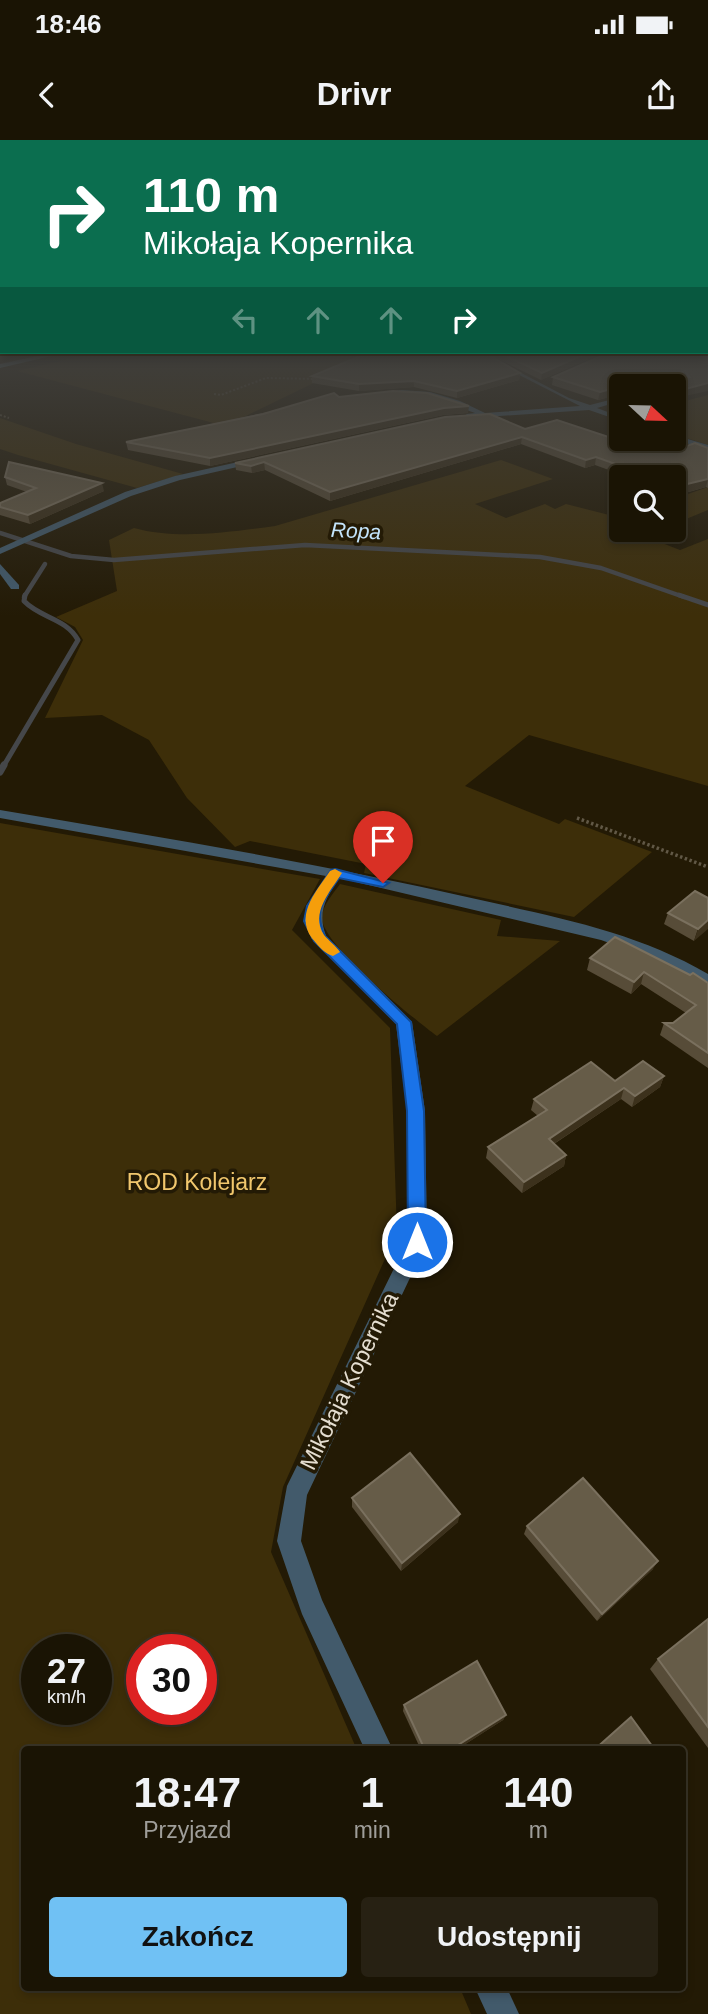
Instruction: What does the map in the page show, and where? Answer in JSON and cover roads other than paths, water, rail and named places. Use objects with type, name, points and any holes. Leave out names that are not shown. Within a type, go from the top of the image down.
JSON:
[{"type":"street","points":[[688,441],[708,448]]},
{"type":"street","points":[[0,551],[128,495],[178,478],[270,457]]},
{"type":"street","points":[[0,567],[15,587]]},
{"type":"street","points":[[0,814],[335,873],[614,938],[708,981]]},
{"type":"street","name":"Mikołaja Kopernika","points":[[335,873],[314,906],[311,921],[319,938],[404,1022],[416,1111],[417,1242],[295,1494],[289,1541],[312,1605],[377,1746]]},
{"type":"street","points":[[492,1991],[503,2014]]},
{"type":"waterway","name":"Ropa","points":[[0,533],[71,556],[114,560],[305,545],[540,557],[601,568],[684,597]]},
{"type":"waterway","points":[[25,596],[45,564]]},
{"type":"waterway","name":"Ropa","points":[[679,595],[708,605]]},
{"type":"waterway","points":[[3,767],[78,640],[60,622],[30,607],[24,601],[25,596]]},
{"type":"waterway","points":[[0,772],[4,765]]},
{"type":"park label","name":"ROD Kolejarz","points":[[197,1182]]}]
